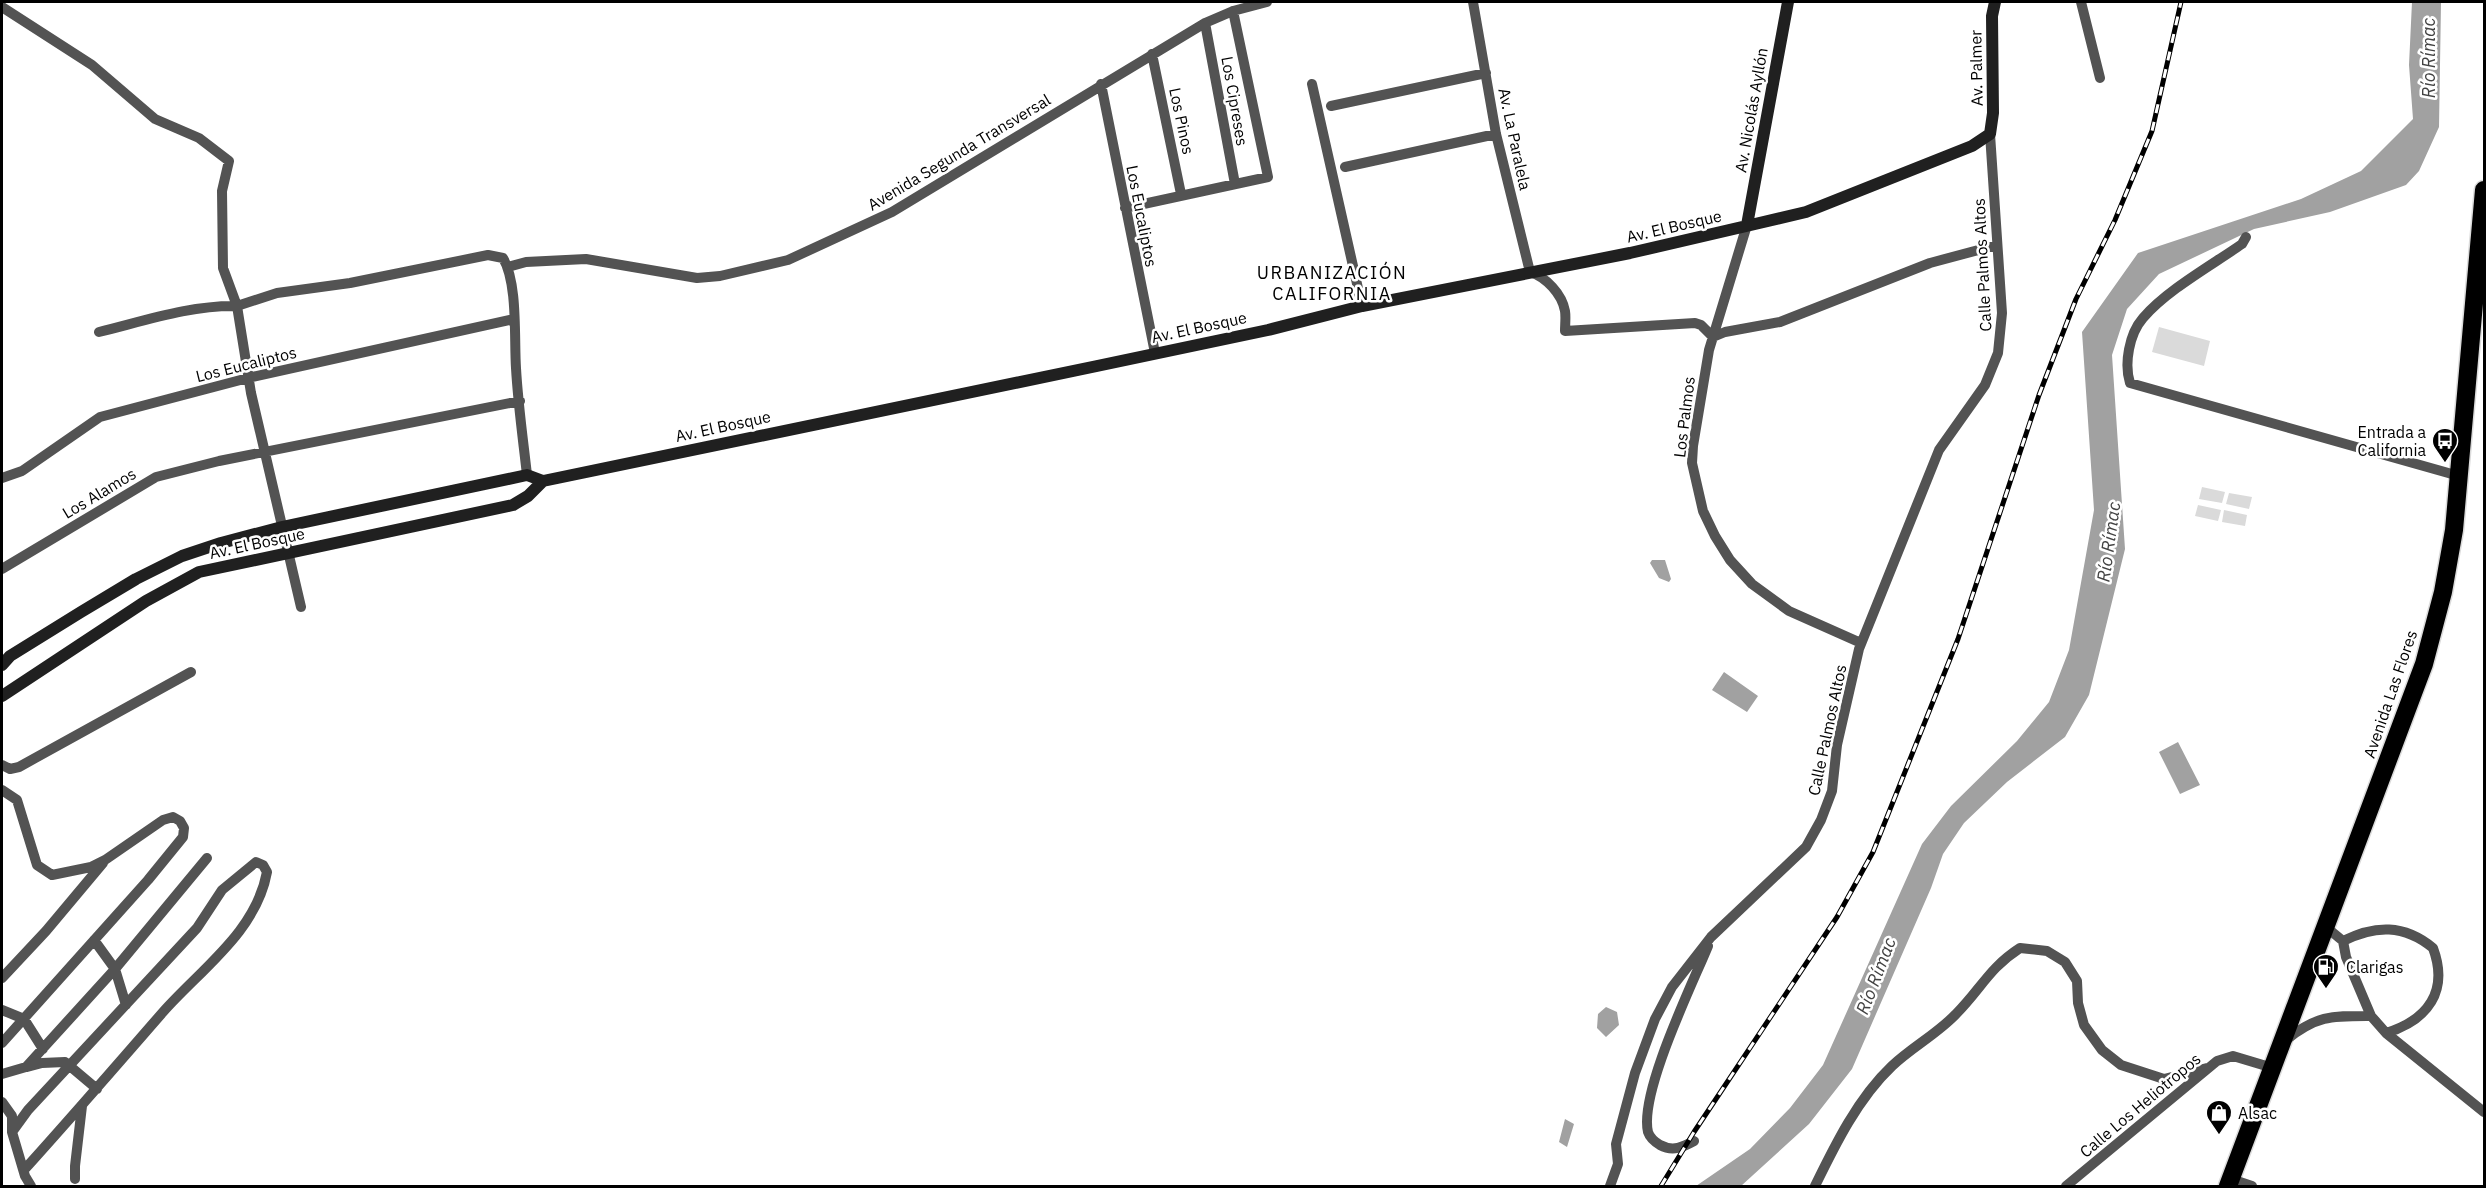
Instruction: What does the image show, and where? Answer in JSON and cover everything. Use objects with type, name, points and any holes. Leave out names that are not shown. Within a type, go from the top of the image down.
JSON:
[{"type":"highway","name":"Avenida Las Flores","points":[[2230,1183],[2424,664],[2443,592],[2454,530],[2484,190]]},
{"type":"street","name":"Avenida Segunda Transversal","points":[[508,267],[526,262],[586,260],[697,278],[720,276],[788,260],[892,212],[1205,23],[1233,11],[1267,2]]},
{"type":"street","name":"Av. La Paralela","points":[[1473,2],[1496,134],[1534,274]]},
{"type":"street","name":"Av. Nicolás Ayllón","points":[[1747,225],[1788,2]]},
{"type":"street","name":"Av. Palmer","points":[[1990,134],[1993,113],[1992,16],[1995,2]]},
{"type":"street","points":[[2081,2],[2100,78]]},
{"type":"street","points":[[2,7],[92,64],[155,118],[199,138],[230,161],[222,191],[223,268],[237,306],[248,378],[301,607]]},
{"type":"street","points":[[1125,208],[1181,194],[1268,177],[1233,11]]},
{"type":"street","name":"Los Cipreses","points":[[1205,23],[1235,184]]},
{"type":"street","name":"Los Pinos","points":[[1152,54],[1181,194]]},
{"type":"street","points":[[1331,105],[1486,74]]},
{"type":"street","name":"Los Eucaliptos","points":[[1101,84],[1155,353]]},
{"type":"street","points":[[1312,84],[1362,306]]},
{"type":"street","points":[[1345,167],[1496,134]]},
{"type":"street","name":"Av. El Bosque","points":[[2,696],[128,613],[200,572],[513,505],[528,496],[543,481],[1268,330],[1362,306],[1534,274],[1806,212],[1972,146],[1990,134]]},
{"type":"street","name":"Calle Palmos Altos","points":[[1610,1186],[1618,1164],[1616,1144],[1635,1073],[1655,1019],[1672,987],[1712,937],[1806,847],[1821,820],[1832,790],[1837,745],[1861,643],[1939,450],[1985,385],[1998,353],[2002,313],[1990,134]]},
{"type":"street","name":"Los Palmos","points":[[1747,225],[1713,337],[1705,372],[1693,446],[1695,483],[1707,519],[1730,560],[1752,584],[1789,611],[1861,643]]},
{"type":"street","points":[[2246,237],[2242,244],[2158,303],[2141,320],[2132,338],[2126,370],[2130,383],[2459,476]]},
{"type":"street","points":[[1534,274],[1554,290],[1565,311],[1564,331],[1695,323],[1701,325],[1713,337],[1725,332],[1780,322],[1930,263],[1997,245]]},
{"type":"street","points":[[99,332],[219,306],[237,306],[277,294],[350,283],[488,255],[503,258],[508,267],[514,320],[516,370],[527,475],[543,481]]},
{"type":"street","name":"Los Eucaliptos","points":[[2,478],[22,471],[100,417],[248,378],[514,320]]},
{"type":"street","name":"Los Alamos","points":[[2,569],[156,477],[219,461],[520,401]]},
{"type":"street","name":"Av. El Bosque","points":[[2,665],[10,656],[136,579],[192,553],[282,527],[527,475]]},
{"type":"street","points":[[2,765],[10,769],[20,767],[191,672]]},
{"type":"street","points":[[2,790],[17,800],[37,865],[52,875],[91,867],[164,820],[173,817],[180,821],[184,828],[183,837],[2,1043]]},
{"type":"street","points":[[26,1067],[115,969],[207,858]]},
{"type":"street","points":[[2,978],[46,931],[105,860]]},
{"type":"street","points":[[12,1132],[28,1110],[197,928],[222,890],[249,865],[256,862],[263,865],[267,872],[264,888],[223,952],[165,1010],[24,1170]]},
{"type":"street","points":[[2325,927],[2343,941],[2349,966],[2371,1016],[2386,1033],[2484,1112]]},
{"type":"street","points":[[2343,941],[2362,931],[2385,929],[2411,934],[2433,948],[2440,973],[2439,986],[2434,996],[2415,1019],[2404,1028],[2386,1033]]},
{"type":"street","points":[[1694,1141],[1673,1149],[1659,1145],[1648,1134],[1647,1119],[1657,1070],[1712,937]]},
{"type":"street","points":[[94,940],[115,969],[126,1005]]},
{"type":"street","points":[[1815,1186],[1829,1157],[1872,1090],[1892,1066],[1947,1023],[1966,1004],[2001,960],[2020,948],[2047,951],[2065,962],[2077,981],[2078,1003],[2084,1025],[2102,1050],[2121,1065],[2164,1079],[2207,1068]]},
{"type":"street","points":[[2,1010],[24,1019],[43,1049]]},
{"type":"street","points":[[2283,1042],[2306,1024],[2337,1016],[2371,1016]]},
{"type":"street","name":"Calle Los Heliotropos","points":[[2066,1186],[2217,1061],[2233,1056],[2273,1068]]},
{"type":"street","points":[[2,1074],[26,1067],[65,1062],[97,1089]]},
{"type":"street","points":[[2,1102],[12,1116],[12,1132],[25,1176],[31,1186]]},
{"type":"street","points":[[75,1179],[82,1106]]},
{"type":"street","points":[[2230,1183],[2252,1186]]},
{"type":"shaded area","points":[[2159,327],[2210,341],[2204,366],[2152,352]]},
{"type":"shaded area","points":[[2202,487],[2225,492],[2222,503],[2199,499]]},
{"type":"shaded area","points":[[2229,493],[2252,497],[2249,509],[2226,504]]},
{"type":"shaded area","points":[[2198,505],[2221,510],[2218,521],[2195,516]]},
{"type":"shaded area","points":[[2224,510],[2247,515],[2245,526],[2222,522]]},
{"type":"water","name":"Río Rímac","points":[[2412,2],[2441,2],[2439,127],[2419,171],[2406,185],[2330,212],[2254,229],[2159,274],[2127,309],[2112,355],[2125,549],[2089,695],[2065,737],[2007,782],[1964,823],[1943,854],[1931,888],[1852,1069],[1809,1124],[1741,1186],[1696,1186],[1750,1149],[1790,1108],[1823,1065],[1922,844],[1951,806],[2017,741],[2049,702],[2069,650],[2094,510],[2082,332],[2138,253],[2301,199],[2361,171],[2413,119],[2409,65]]},
{"type":"water","points":[[1652,560],[1665,560],[1671,579],[1669,582],[1659,578],[1650,563]]},
{"type":"water","points":[[1724,672],[1758,696],[1747,712],[1712,690]]},
{"type":"water","points":[[2178,742],[2200,785],[2180,794],[2159,752]]},
{"type":"water","points":[[1606,1007],[1617,1012],[1619,1025],[1606,1037],[1597,1028],[1598,1014]]},
{"type":"water","points":[[1565,1119],[1574,1124],[1567,1147],[1559,1142]]},
{"type":"railway","points":[[1661,1186],[1694,1132],[1837,917],[1873,852],[1958,639],[2039,395],[2076,299],[2115,220],[2152,131],[2181,2]]},
{"type":"place","name":"Entrada a California","points":[[2445,464]]},
{"type":"place","name":"Clarigas","points":[[2326,990]]},
{"type":"place","name":"Alsac","points":[[2219,1136]]},
{"type":"district","name":"URBANIZACIÓN CALIFORNIA","points":[[1332,283]]}]
